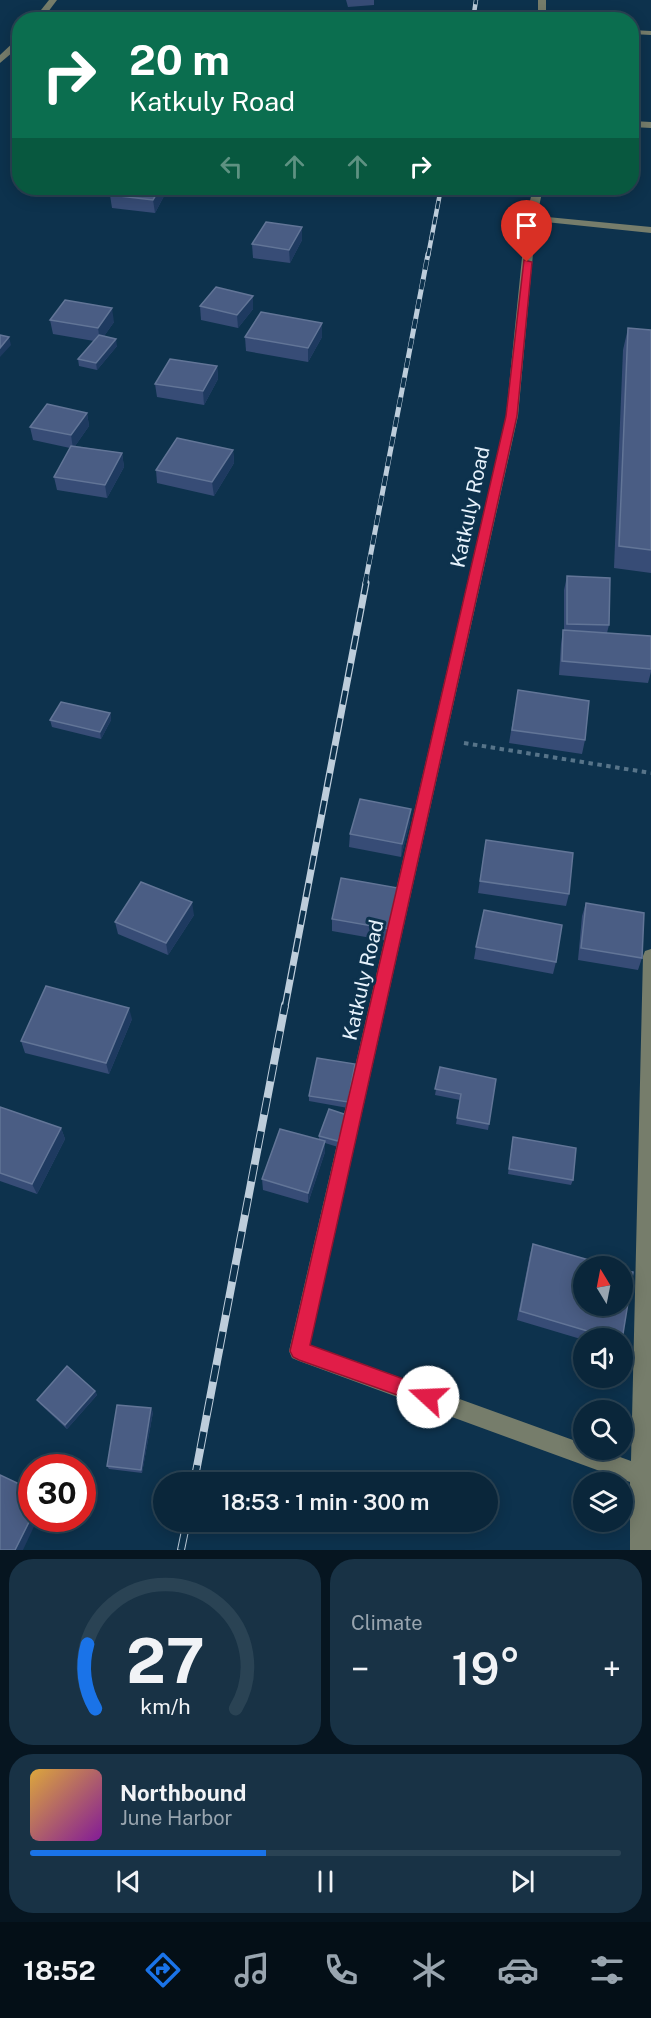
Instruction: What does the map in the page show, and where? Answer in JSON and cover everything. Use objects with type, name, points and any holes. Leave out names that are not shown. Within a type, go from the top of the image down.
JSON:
[{"type":"street","points":[[43,12],[53,0]]},
{"type":"street","points":[[0,60],[12,49]]},
{"type":"street","name":"Katkuly Road","points":[[536,195],[531,218],[512,416],[299,1351],[646,1476]]},
{"type":"street","points":[[531,218],[651,230]]},
{"type":"street","points":[[641,1550],[646,1476],[651,956]]},
{"type":"path","points":[[440,739],[651,773]]},
{"type":"building","points":[[110,195],[156,195],[153,200]]},
{"type":"building","points":[[266,222],[302,227],[289,250],[252,244]]},
{"type":"building","points":[[216,287],[253,296],[237,315],[200,306]]},
{"type":"building","points":[[65,300],[112,308],[98,328],[50,320]]},
{"type":"building","points":[[261,312],[322,323],[308,348],[245,337]]},
{"type":"building","points":[[628,328],[651,330],[651,550],[619,546]]},
{"type":"building","points":[[0,335],[9,337],[0,348]]},
{"type":"building","points":[[99,335],[116,339],[96,363],[78,359]]},
{"type":"building","points":[[170,359],[217,366],[203,391],[155,384]]},
{"type":"building","points":[[47,404],[87,413],[71,435],[30,427]]},
{"type":"building","points":[[177,438],[233,450],[212,482],[156,470]]},
{"type":"building","points":[[71,446],[122,453],[105,485],[54,477]]},
{"type":"building","points":[[567,576],[610,578],[609,625],[567,624]]},
{"type":"building","points":[[563,630],[651,636],[651,669],[562,661]]},
{"type":"building","points":[[518,690],[589,701],[585,740],[512,730]]},
{"type":"building","points":[[61,702],[110,713],[100,732],[50,720]]},
{"type":"building","points":[[360,799],[411,809],[402,844],[350,834]]},
{"type":"building","points":[[486,840],[573,853],[569,894],[480,881]]},
{"type":"building","points":[[341,878],[398,888],[389,929],[332,919]]},
{"type":"building","points":[[141,882],[192,902],[166,943],[115,922]]},
{"type":"building","points":[[586,903],[644,913],[642,958],[581,948]]},
{"type":"building","points":[[484,910],[562,925],[556,962],[476,947]]},
{"type":"building","points":[[46,986],[129,1008],[106,1063],[21,1041]]},
{"type":"building","points":[[317,1058],[355,1064],[348,1102],[309,1096]]},
{"type":"building","points":[[440,1067],[496,1079],[489,1124],[457,1118],[461,1094],[435,1089]]},
{"type":"building","points":[[0,1107],[61,1128],[32,1184],[0,1173]]},
{"type":"building","points":[[329,1109],[347,1115],[338,1141],[319,1136]]},
{"type":"building","points":[[280,1129],[325,1141],[308,1193],[262,1179]]},
{"type":"building","points":[[513,1137],[576,1148],[573,1180],[509,1169]]},
{"type":"building","points":[[533,1244],[575,1256],[573,1256],[573,1316],[626,1316],[624,1328],[577,1328],[520,1311]]},
{"type":"building","points":[[67,1366],[95,1391],[65,1425],[37,1400]]},
{"type":"building","points":[[117,1405],[151,1408],[141,1470],[107,1466]]},
{"type":"building","points":[[0,1475],[18,1483],[18,1532],[24,1532],[15,1550],[0,1550]]},
{"type":"railway","points":[[474,12],[476,0]]},
{"type":"railway","points":[[428,256],[440,195]]},
{"type":"railway","points":[[365,584],[428,254]]},
{"type":"railway","points":[[285,1007],[366,583]]},
{"type":"railway","points":[[196,1472],[285,1005]]},
{"type":"railway","points":[[181,1550],[185,1532]]},
{"type":"route","points":[[428,1397],[299,1351],[512,416],[527,262]]}]
